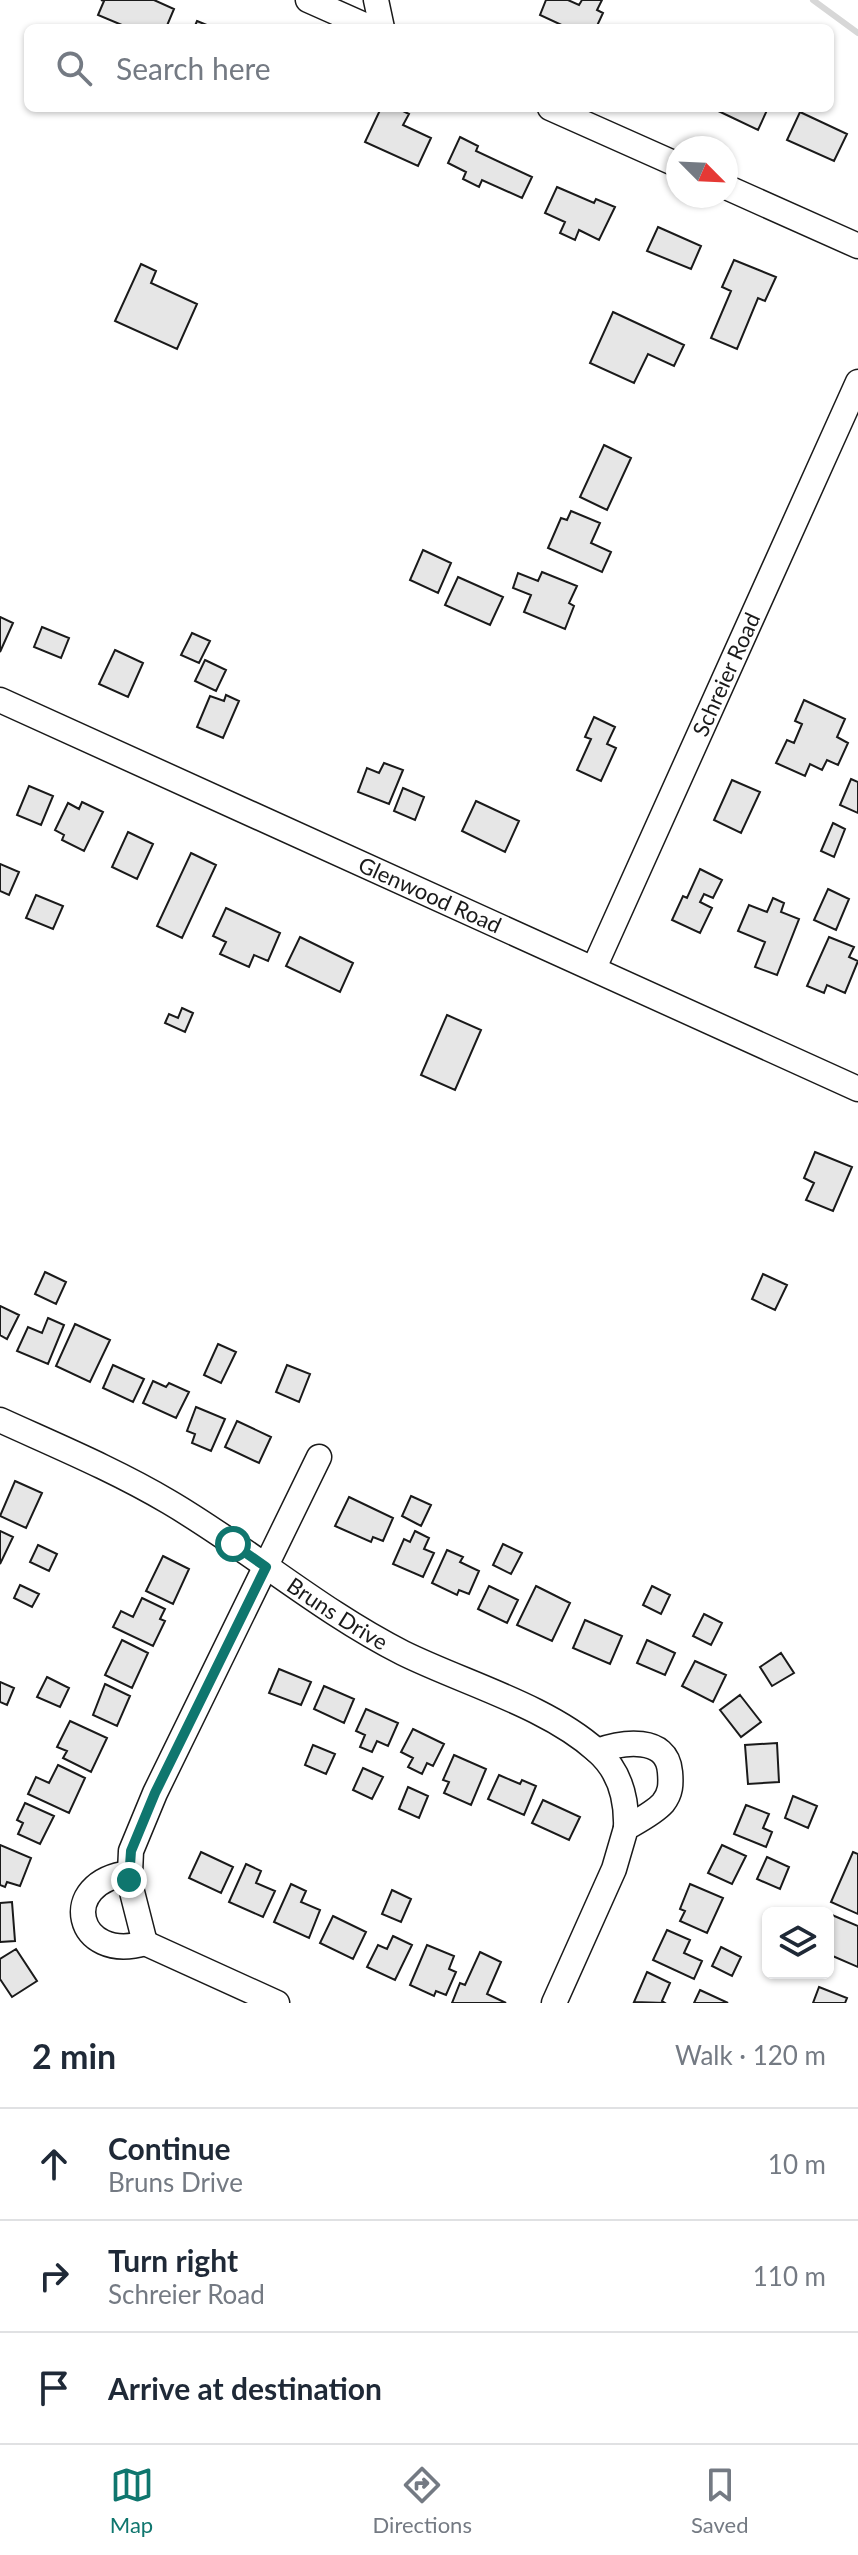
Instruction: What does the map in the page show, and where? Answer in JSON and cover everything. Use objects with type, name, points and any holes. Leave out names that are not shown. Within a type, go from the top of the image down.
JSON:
[{"type":"street","points":[[308,0],[362,24]]},
{"type":"street","points":[[376,0],[381,24]]},
{"type":"street","points":[[559,112],[666,160]]},
{"type":"street","points":[[738,192],[858,246]]},
{"type":"street","name":"Schreier Road","points":[[594,968],[858,382]]},
{"type":"street","name":"Glenwood Road","points":[[0,700],[858,1089]]},
{"type":"street","name":"Bruns Drive","points":[[0,1420],[101,1466],[169,1502],[349,1622],[403,1653],[571,1731],[597,1751],[621,1785],[626,1828],[614,1869],[554,2003]]},
{"type":"street","points":[[145,1943],[129,1880],[131,1851],[155,1793],[319,1457]]},
{"type":"street","points":[[597,1751],[640,1743],[657,1749],[669,1762],[671,1787],[664,1802],[626,1828]]},
{"type":"street","points":[[130,1873],[115,1874],[89,1890],[81,1912],[87,1929],[100,1942],[118,1947],[145,1943],[277,2003]]},
{"type":"building","points":[[101,0],[154,0],[174,9],[168,24],[119,24],[98,15],[104,1]]},
{"type":"building","points":[[546,0],[568,0],[579,5],[582,0],[602,0],[597,10],[603,13],[598,24],[559,24],[540,15]]},
{"type":"building","points":[[379,112],[409,114],[403,125],[431,138],[418,166],[365,142]]},
{"type":"building","points":[[720,112],[766,112],[758,130]]},
{"type":"building","points":[[800,112],[847,134],[834,161],[787,140]]},
{"type":"building","points":[[460,137],[478,146],[476,151],[532,177],[522,198],[482,180],[479,187],[463,179],[466,172],[448,163]]},
{"type":"building","points":[[557,187],[594,203],[596,199],[615,207],[599,240],[579,230],[575,240],[560,233],[565,222],[545,213]]},
{"type":"building","points":[[658,227],[701,246],[691,269],[647,251]]},
{"type":"building","points":[[734,260],[776,277],[765,301],[758,298],[737,349],[711,338],[731,291],[722,287]]},
{"type":"building","points":[[141,264],[156,271],[151,283],[197,304],[177,349],[115,321]]},
{"type":"building","points":[[613,312],[684,345],[674,366],[648,354],[634,383],[590,363]]},
{"type":"building","points":[[604,445],[631,458],[607,510],[580,497]]},
{"type":"building","points":[[571,511],[600,523],[591,543],[611,552],[602,572],[548,548],[561,518],[567,520]]},
{"type":"building","points":[[423,550],[451,563],[438,593],[410,580]]},
{"type":"building","points":[[542,572],[577,586],[569,603],[574,606],[565,629],[524,612],[531,595],[513,588],[518,573],[538,581]]},
{"type":"building","points":[[458,577],[503,597],[490,625],[445,605]]},
{"type":"building","points":[[0,617],[13,623],[0,652]]},
{"type":"building","points":[[42,627],[69,638],[61,658],[34,647]]},
{"type":"building","points":[[192,633],[210,641],[199,663],[181,655]]},
{"type":"building","points":[[115,650],[143,663],[128,697],[99,684]]},
{"type":"building","points":[[205,660],[226,670],[216,691],[195,681]]},
{"type":"building","points":[[226,695],[239,701],[223,738],[197,727],[210,696],[224,701]]},
{"type":"building","points":[[804,700],[845,719],[837,737],[848,743],[838,765],[827,760],[822,770],[810,764],[805,776],[776,763],[787,740],[794,743],[802,724],[795,721]]},
{"type":"building","points":[[594,717],[615,727],[607,744],[616,748],[601,781],[577,770],[591,739],[585,737]]},
{"type":"building","points":[[384,763],[403,770],[389,804],[358,792],[367,768],[379,773]]},
{"type":"building","points":[[851,779],[858,782],[858,813],[840,805]]},
{"type":"building","points":[[732,780],[760,792],[741,833],[714,820]]},
{"type":"building","points":[[29,786],[53,796],[41,825],[17,815]]},
{"type":"building","points":[[403,788],[424,797],[415,820],[394,811]]},
{"type":"building","points":[[476,801],[519,821],[505,852],[462,831]]},
{"type":"building","points":[[82,802],[103,812],[84,851],[62,840],[64,835],[55,830],[68,803],[79,809]]},
{"type":"building","points":[[833,823],[845,829],[834,857],[821,851]]},
{"type":"building","points":[[128,832],[153,844],[137,879],[112,867]]},
{"type":"building","points":[[191,853],[216,865],[182,938],[157,926]]},
{"type":"building","points":[[0,864],[19,872],[9,895],[0,891]]},
{"type":"building","points":[[700,869],[722,880],[713,898],[704,894],[700,902],[712,908],[700,933],[672,920],[683,896],[687,898]]},
{"type":"building","points":[[828,889],[849,899],[836,930],[814,920]]},
{"type":"building","points":[[36,895],[63,906],[53,929],[26,918]]},
{"type":"building","points":[[773,898],[784,903],[781,912],[799,919],[777,975],[755,967],[765,942],[738,931],[749,905],[767,912]]},
{"type":"building","points":[[226,908],[280,933],[268,961],[254,955],[249,967],[220,954],[226,942],[213,936]]},
{"type":"building","points":[[300,937],[353,963],[340,992],[286,966]]},
{"type":"building","points":[[829,937],[854,947],[849,957],[858,961],[845,993],[827,985],[824,993],[807,986]]},
{"type":"building","points":[[182,1008],[193,1013],[185,1032],[165,1023],[169,1014],[178,1018]]},
{"type":"building","points":[[447,1015],[481,1030],[455,1090],[421,1075]]},
{"type":"building","points":[[815,1152],[852,1167],[833,1211],[806,1200],[814,1183],[804,1178]]},
{"type":"building","points":[[45,1272],[66,1282],[56,1304],[35,1294]]},
{"type":"building","points":[[763,1274],[787,1285],[775,1310],[752,1299]]},
{"type":"building","points":[[0,1306],[19,1315],[7,1339],[0,1335]]},
{"type":"building","points":[[48,1318],[64,1325],[48,1364],[17,1351],[28,1327],[42,1333]]},
{"type":"building","points":[[75,1324],[110,1340],[90,1382],[56,1366]]},
{"type":"building","points":[[218,1344],[236,1352],[221,1383],[204,1375]]},
{"type":"building","points":[[113,1365],[144,1379],[133,1402],[103,1388]]},
{"type":"building","points":[[287,1365],[310,1374],[299,1402],[276,1392]]},
{"type":"building","points":[[153,1381],[166,1387],[169,1383],[189,1392],[176,1418],[143,1403]]},
{"type":"building","points":[[196,1407],[225,1419],[211,1451],[192,1443],[195,1434],[187,1431]]},
{"type":"building","points":[[237,1421],[271,1437],[259,1463],[225,1447]]},
{"type":"building","points":[[15,1481],[42,1493],[26,1528],[0,1516]]},
{"type":"building","points":[[411,1496],[431,1505],[421,1526],[402,1516]]},
{"type":"building","points":[[349,1497],[393,1518],[383,1541],[373,1537],[371,1542],[335,1526]]},
{"type":"building","points":[[0,1531],[13,1537],[0,1564]]},
{"type":"building","points":[[415,1531],[429,1538],[424,1549],[434,1553],[423,1577],[393,1564],[404,1539],[410,1542]]},
{"type":"building","points":[[503,1544],[522,1553],[511,1574],[493,1565]]},
{"type":"building","points":[[38,1545],[57,1554],[49,1571],[30,1562]]},
{"type":"building","points":[[447,1550],[463,1557],[460,1562],[479,1571],[469,1594],[459,1590],[457,1595],[432,1583]]},
{"type":"building","points":[[163,1556],[189,1569],[173,1604],[146,1591]]},
{"type":"building","points":[[20,1585],[39,1594],[32,1607],[14,1598]]},
{"type":"building","points":[[489,1586],[518,1600],[507,1623],[478,1609]]},
{"type":"building","points":[[536,1586],[570,1603],[552,1641],[517,1625]]},
{"type":"building","points":[[652,1586],[670,1595],[661,1614],[643,1605]]},
{"type":"building","points":[[142,1598],[165,1609],[160,1619],[165,1621],[153,1646],[113,1627],[121,1611],[133,1617]]},
{"type":"building","points":[[704,1614],[722,1623],[711,1645],[693,1636]]},
{"type":"building","points":[[585,1620],[622,1636],[610,1664],[573,1648]]},
{"type":"building","points":[[122,1640],[148,1653],[132,1688],[105,1675]]},
{"type":"building","points":[[647,1640],[675,1653],[665,1675],[637,1663]]},
{"type":"building","points":[[781,1653],[794,1673],[772,1686],[760,1667]]},
{"type":"building","points":[[695,1661],[726,1675],[713,1702],[682,1686]]},
{"type":"building","points":[[279,1669],[311,1682],[301,1705],[269,1693]]},
{"type":"building","points":[[47,1677],[69,1688],[60,1707],[37,1697]]},
{"type":"building","points":[[0,1682],[14,1688],[7,1705],[0,1702]]},
{"type":"building","points":[[105,1684],[130,1696],[117,1726],[93,1715]]},
{"type":"building","points":[[324,1686],[354,1699],[344,1723],[314,1709]]},
{"type":"building","points":[[740,1695],[761,1722],[741,1737],[720,1710]]},
{"type":"building","points":[[366,1709],[398,1723],[388,1746],[377,1741],[372,1752],[360,1747],[365,1735],[356,1731]]},
{"type":"building","points":[[70,1721],[107,1738],[91,1772],[63,1758],[67,1751],[57,1747]]},
{"type":"building","points":[[413,1729],[444,1744],[433,1766],[427,1763],[422,1774],[408,1767],[413,1758],[401,1752]]},
{"type":"building","points":[[777,1743],[779,1782],[748,1784],[745,1745]]},
{"type":"building","points":[[313,1745],[335,1754],[326,1774],[305,1765]]},
{"type":"building","points":[[454,1755],[486,1769],[471,1805],[444,1793],[449,1782],[443,1780]]},
{"type":"building","points":[[58,1765],[85,1778],[69,1813],[28,1794],[36,1777],[49,1783]]},
{"type":"building","points":[[363,1768],[383,1777],[372,1799],[353,1790]]},
{"type":"building","points":[[499,1775],[520,1784],[522,1780],[536,1786],[524,1815],[488,1799]]},
{"type":"building","points":[[408,1787],[428,1796],[419,1818],[399,1809]]},
{"type":"building","points":[[793,1796],[817,1806],[808,1828],[785,1818]]},
{"type":"building","points":[[543,1800],[580,1817],[569,1840],[532,1823]]},
{"type":"building","points":[[25,1803],[54,1816],[40,1844],[18,1834],[23,1823],[17,1820]]},
{"type":"building","points":[[746,1805],[769,1814],[763,1828],[772,1832],[766,1847],[734,1834]]},
{"type":"building","points":[[0,1845],[31,1858],[20,1886],[7,1882],[5,1887],[0,1885]]},
{"type":"building","points":[[722,1845],[746,1856],[732,1884],[708,1873]]},
{"type":"building","points":[[201,1852],[233,1867],[221,1893],[189,1878]]},
{"type":"building","points":[[853,1852],[858,1854],[858,1914],[831,1902]]},
{"type":"building","points":[[767,1857],[789,1867],[780,1889],[757,1879]]},
{"type":"building","points":[[246,1864],[261,1871],[256,1883],[275,1891],[263,1917],[229,1902]]},
{"type":"building","points":[[291,1884],[306,1891],[301,1902],[320,1910],[309,1938],[274,1922]]},
{"type":"building","points":[[690,1884],[723,1898],[707,1933],[680,1921],[685,1911],[680,1909]]},
{"type":"building","points":[[392,1890],[411,1899],[401,1922],[382,1914]]},
{"type":"building","points":[[12,1902],[15,1941],[0,1942],[0,1903]]},
{"type":"building","points":[[333,1916],[366,1932],[353,1959],[320,1943]]},
{"type":"building","points":[[834,1916],[858,1926],[858,1967],[834,1957]]},
{"type":"building","points":[[667,1930],[690,1940],[684,1953],[702,1961],[694,1979],[653,1960]]},
{"type":"building","points":[[393,1936],[412,1945],[395,1980],[367,1967],[378,1945],[387,1949]]},
{"type":"building","points":[[427,1945],[454,1956],[449,1969],[456,1972],[446,1995],[436,1991],[434,1996],[410,1985]]},
{"type":"building","points":[[721,1947],[741,1957],[732,1976],[712,1966]]},
{"type":"building","points":[[16,1949],[37,1981],[12,1997],[0,1979],[0,1959]]},
{"type":"building","points":[[480,1952],[501,1962],[487,1994],[506,2003],[452,2003],[460,1983],[465,1985]]},
{"type":"building","points":[[647,1972],[670,1983],[662,2001],[665,2003],[634,2002]]},
{"type":"building","points":[[819,1987],[847,1998],[845,2003],[813,2003]]},
{"type":"building","points":[[700,1990],[728,2003],[694,2003]]},
{"type":"waterway","points":[[813,0],[858,33]]},
{"type":"route","points":[[129,1880],[131,1851],[155,1793],[266,1567],[233,1544]]}]
